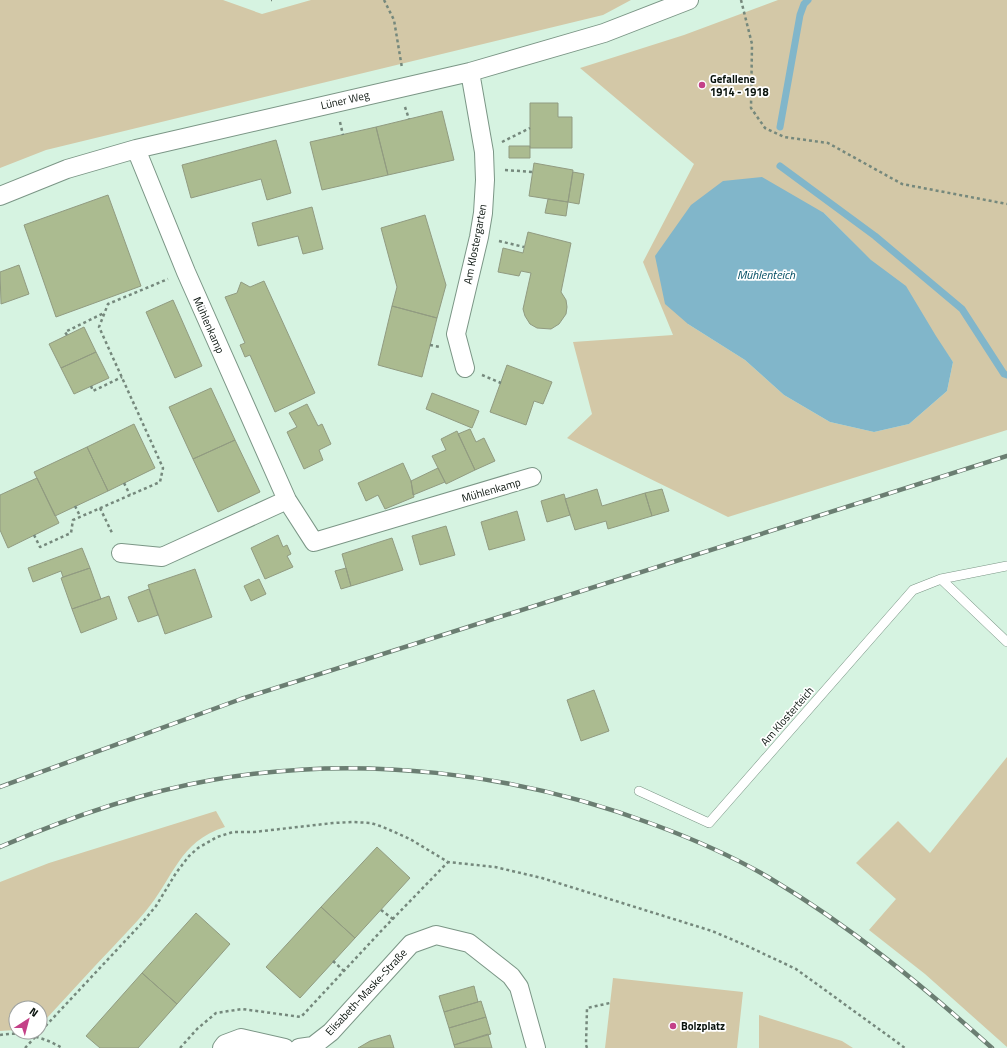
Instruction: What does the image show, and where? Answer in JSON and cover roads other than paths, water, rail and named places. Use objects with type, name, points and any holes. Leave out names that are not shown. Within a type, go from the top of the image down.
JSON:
[{"type":"street","name":"Lüner Weg","points":[[0,196],[67,169],[136,150],[470,72],[604,33],[689,0]]},
{"type":"street","name":"Am Klostergarten","points":[[465,368],[456,334],[479,237],[483,213],[485,180],[484,158],[470,72]]},
{"type":"street","name":"Mühlenkamp","points":[[136,150],[186,272],[287,500],[314,542],[532,478]]},
{"type":"street","points":[[121,553],[162,557],[287,500]]},
{"type":"street","name":"Elisabeth-Maske-Straße","points":[[299,1048],[313,1046],[331,1032],[411,944],[436,935],[469,943],[511,976],[519,987],[536,1048]]},
{"type":"street","points":[[222,1048],[225,1044],[241,1038],[285,1048]]},
{"type":"lane","name":"Am Klosterteich","points":[[639,791],[709,822],[913,590],[941,579],[1007,566]]},
{"type":"lane","points":[[941,579],[1007,642]]},
{"type":"water","name":"Mühlenteich","points":[[762,177],[824,213],[871,260],[906,286],[953,362],[947,391],[909,424],[874,432],[830,422],[784,395],[745,360],[688,324],[665,304],[655,256],[691,205],[723,181]]},
{"type":"waterway","points":[[780,127],[800,15],[804,4],[808,0]]},
{"type":"waterway","points":[[780,166],[875,236],[962,309],[1004,374],[1007,375]]},
{"type":"railway","points":[[0,787],[241,699],[1007,456]]},
{"type":"railway","points":[[0,847],[77,816],[130,799],[184,785],[267,772],[324,769],[380,769],[436,773],[492,781],[547,792],[602,807],[684,836],[712,848],[768,877],[827,915],[884,957],[939,1001],[992,1048]]},
{"type":"place","name":"Gefallene 1914 - 1918","points":[[702,85]]},
{"type":"place","name":"Bolzplatz","points":[[673,1026]]}]
